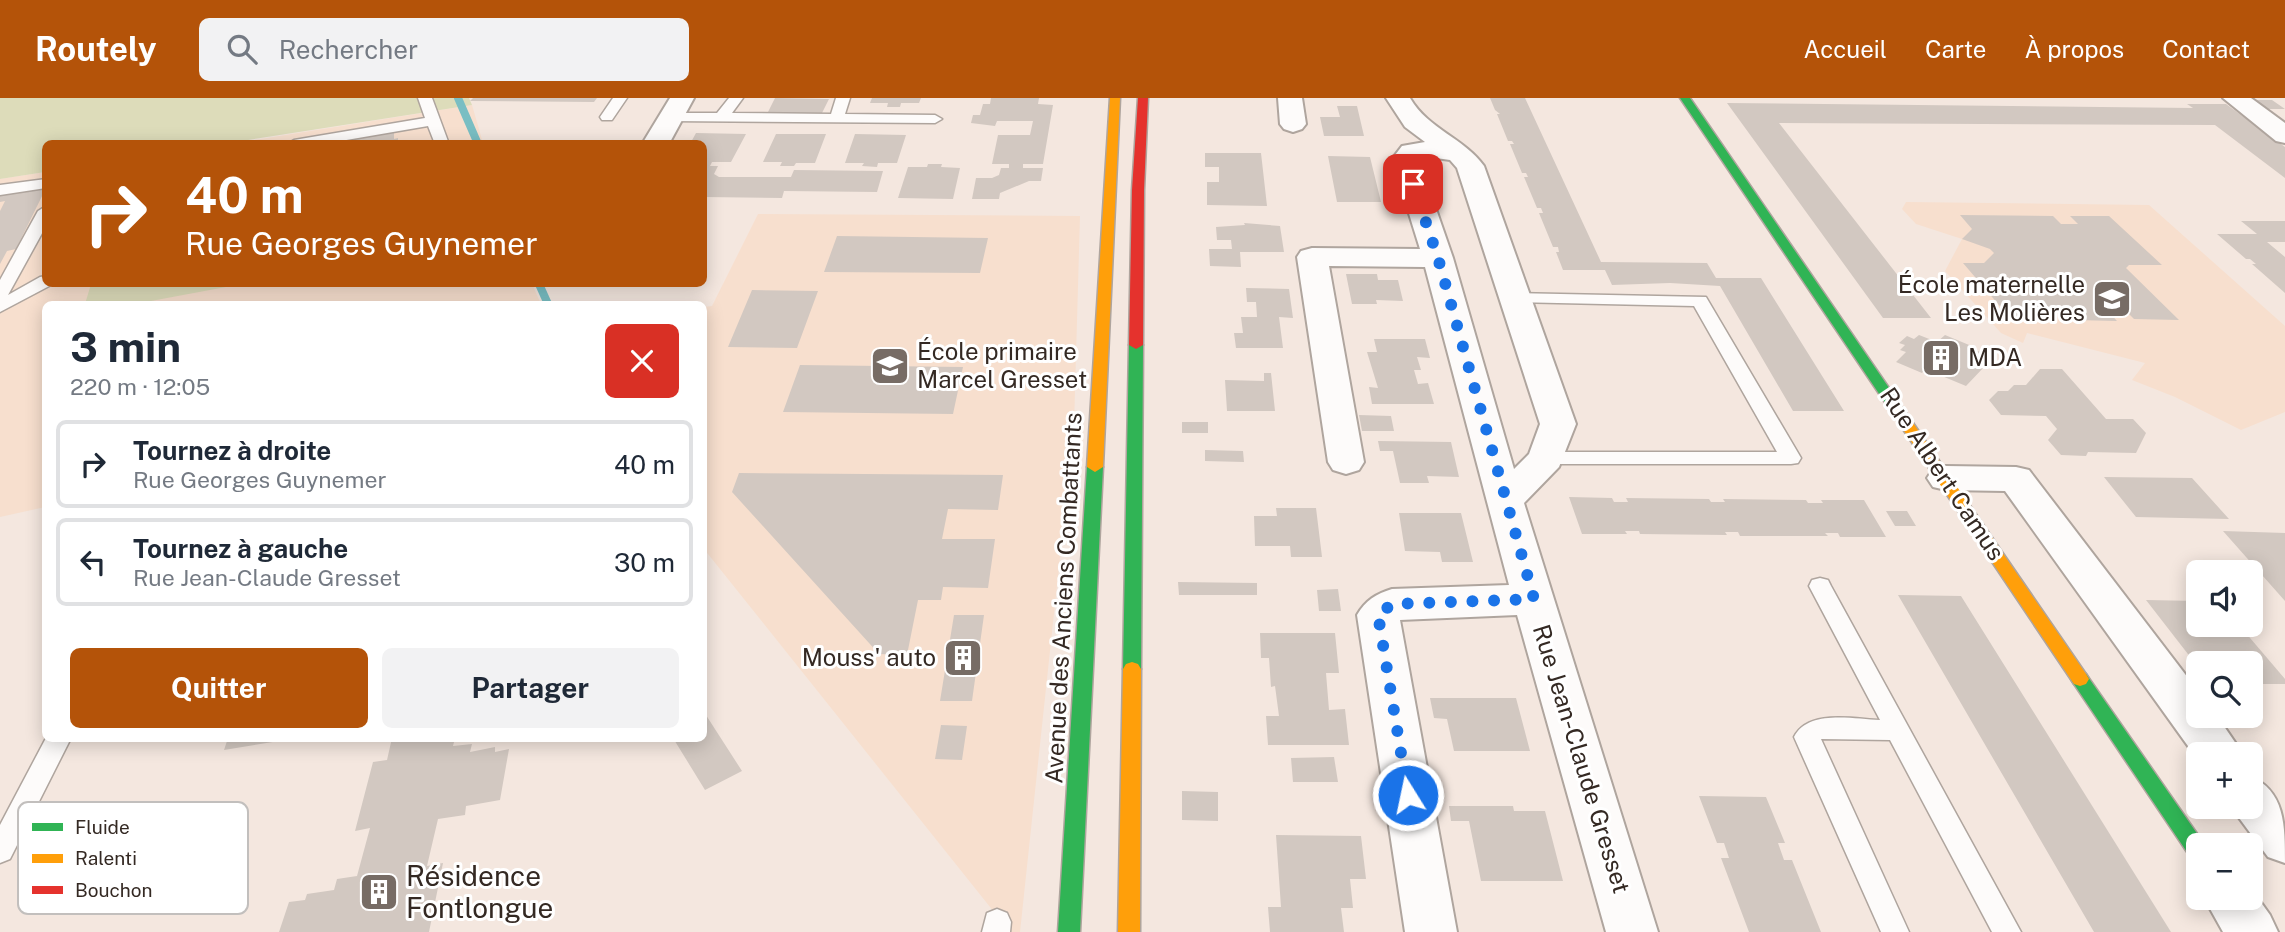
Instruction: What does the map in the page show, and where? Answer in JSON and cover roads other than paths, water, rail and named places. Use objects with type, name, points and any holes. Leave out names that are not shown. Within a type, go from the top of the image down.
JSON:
[{"type":"main road","name":"Avenue des Anciens Combattants","points":[[1069,932],[1115,98]]},
{"type":"main road","points":[[1129,932],[1138,190],[1143,98]]},
{"type":"main road","name":"Rue Albert Camus","points":[[1685,98],[2186,834]]},
{"type":"street","points":[[1290,98],[1293,124]]},
{"type":"street","points":[[1398,98],[1425,98]]},
{"type":"street","points":[[1398,98],[1414,125],[1460,153],[1469,166],[1517,298],[1558,424],[1546,460],[1504,500]]},
{"type":"street","points":[[2235,98],[2285,135]]},
{"type":"street","points":[[656,140],[676,108]]},
{"type":"street","name":"Rue Jean-Claude Gresset","points":[[1460,153],[1429,149],[1411,152],[1405,159],[1438,258],[1504,500],[1632,932]]},
{"type":"street","points":[[1346,462],[1312,257],[1438,258]]},
{"type":"street","points":[[1488,443],[1525,460],[1546,460]]},
{"type":"street","points":[[1946,478],[2016,479],[2211,742]]},
{"type":"street","points":[[1431,932],[1378,615],[1392,604],[1534,599]]},
{"type":"street","points":[[2263,813],[2285,842]]},
{"type":"street","points":[[2237,910],[2252,932]]},
{"type":"lane","points":[[425,98],[441,140]]},
{"type":"lane","points":[[607,117],[620,98]]},
{"type":"lane","points":[[721,118],[736,98]]},
{"type":"lane","points":[[837,118],[843,98]]},
{"type":"lane","points":[[676,108],[721,118],[935,120]]},
{"type":"lane","points":[[318,140],[434,121]]},
{"type":"lane","points":[[0,190],[42,184]]},
{"type":"lane","points":[[0,295],[42,218]]},
{"type":"lane","points":[[0,307],[42,283]]},
{"type":"lane","points":[[1517,298],[1700,301],[1791,458],[1546,460]]},
{"type":"lane","points":[[1819,586],[2007,932]]},
{"type":"lane","points":[[1895,932],[1806,737],[1816,729],[1899,730]]},
{"type":"lane","points":[[25,802],[57,742]]},
{"type":"lane","points":[[0,850],[18,816]]},
{"type":"waterway","points":[[458,98],[476,140]]},
{"type":"waterway","points":[[540,287],[547,301]]},
{"type":"place","name":"École maternelle Les Molières","points":[[2112,299]]},
{"type":"place","name":"MDA","points":[[1941,358]]},
{"type":"place","name":"École primaire Marcel Gresset","points":[[890,366]]},
{"type":"place","name":"Mouss' auto","points":[[963,658]]},
{"type":"place","name":"Résidence Fontlongue","points":[[379,892]]}]
